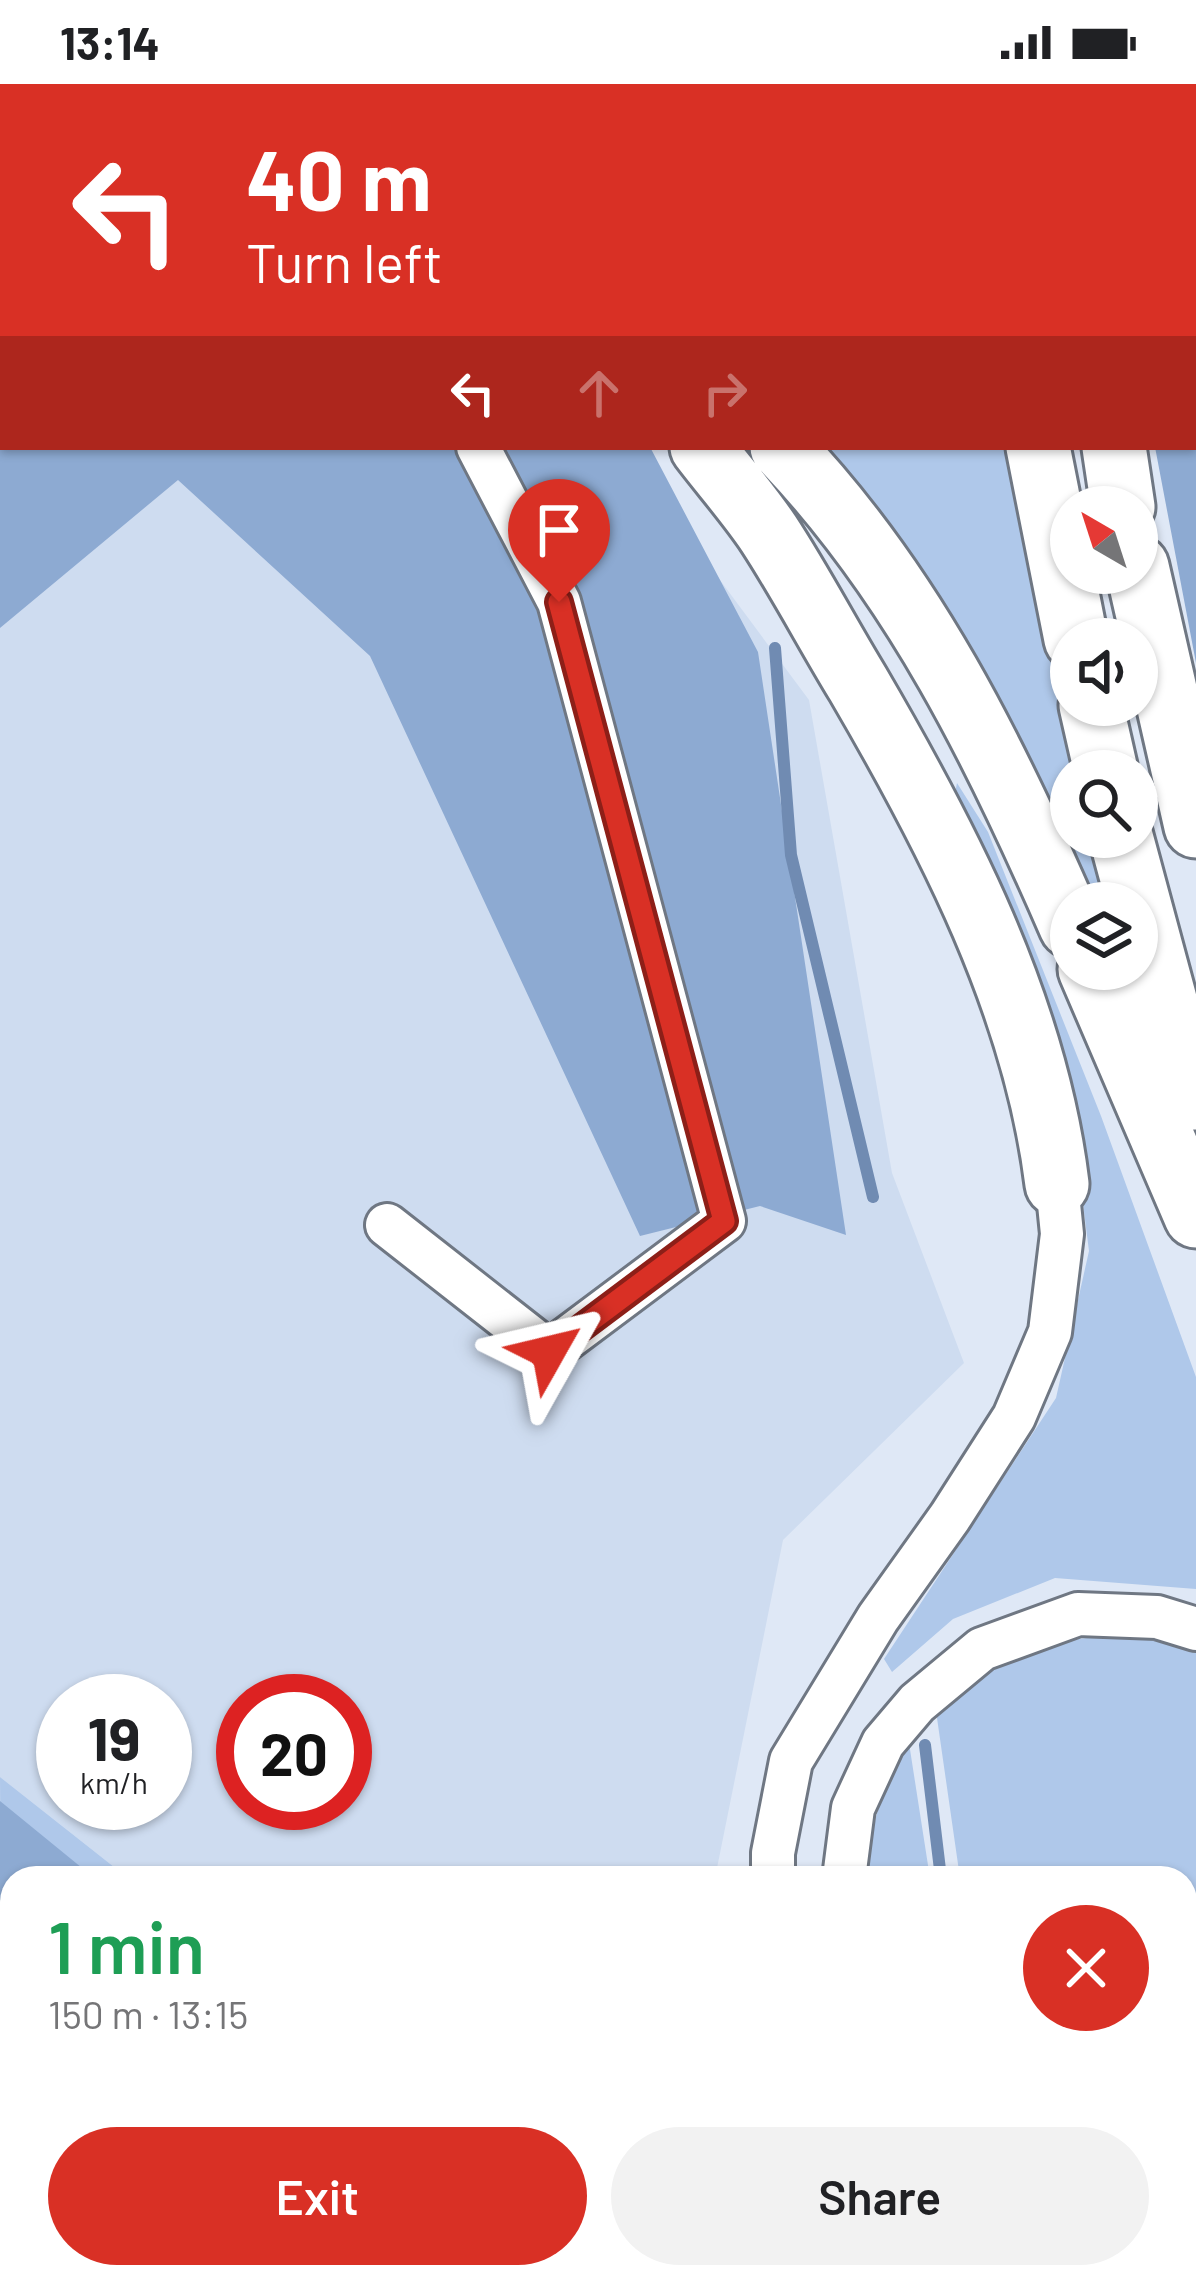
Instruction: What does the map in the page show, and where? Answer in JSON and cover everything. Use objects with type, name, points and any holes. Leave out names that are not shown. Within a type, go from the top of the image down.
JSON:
[{"type":"highway","points":[[704,450],[768,533],[903,761],[975,904],[1023,1030],[1051,1133],[1057,1184]]},
{"type":"highway","points":[[785,450],[820,488],[918,619],[995,756],[1051,882]]},
{"type":"highway","points":[[1039,450],[1072,618]]},
{"type":"highway","points":[[1114,450],[1120,486]]},
{"type":"highway","points":[[1143,594],[1196,826]]},
{"type":"highway","points":[[1127,858],[1196,1098]]},
{"type":"highway","points":[[1099,990],[1196,1216]]},
{"type":"street","points":[[387,1225],[549,1352],[724,1221],[559,602],[480,450]]},
{"type":"street","points":[[773,1866],[791,1761],[878,1618],[1014,1417],[1050,1332],[1062,1234],[1057,1184]]},
{"type":"street","points":[[846,1866],[853,1808],[884,1743],[916,1703],[982,1649],[1078,1614],[1156,1617],[1196,1629]]},
{"type":"shaded area","points":[[0,450],[691,541],[809,700],[892,1173],[964,1363],[783,1540],[717,1866],[113,1866],[67,1830],[192,1830],[192,1674],[36,1674],[36,1805],[0,1777]]},
{"type":"shaded area","points":[[0,450],[652,450],[758,652],[846,1235],[760,1206],[640,1236],[370,656],[178,480],[0,628]]},
{"type":"shaded area","points":[[826,450],[1018,450],[1050,629],[1050,726],[1071,726],[1076,750],[1050,750],[1050,809],[1033,768],[971,660]]},
{"type":"shaded area","points":[[1156,450],[1196,450],[1196,663]]},
{"type":"shaded area","points":[[957,783],[988,832],[1101,1116],[1196,1377],[1196,1589],[1055,1578],[953,1619],[892,1672],[884,1659],[1056,1398],[1089,1251],[1066,1071],[955,793]]},
{"type":"shaded area","points":[[1070,858],[1101,858],[1107,882],[1080,882]]},
{"type":"shaded area","points":[[1085,1638],[1144,1638],[1196,1652],[1196,1866],[958,1866],[936,1711],[977,1679],[1017,1657]]},
{"type":"shaded area","points":[[909,1743],[928,1866],[867,1866],[891,1775]]},
{"type":"shaded area","points":[[0,1777],[36,1805],[36,1830],[67,1830],[113,1866],[1,1866]]},
{"type":"shaded area","points":[[0,1801],[80,1866],[0,1866]]},
{"type":"waterway","points":[[775,648],[791,855],[873,1197]]},
{"type":"waterway","points":[[925,1745],[940,1866]]},
{"type":"route","points":[[549,1352],[724,1221],[559,602]]}]
